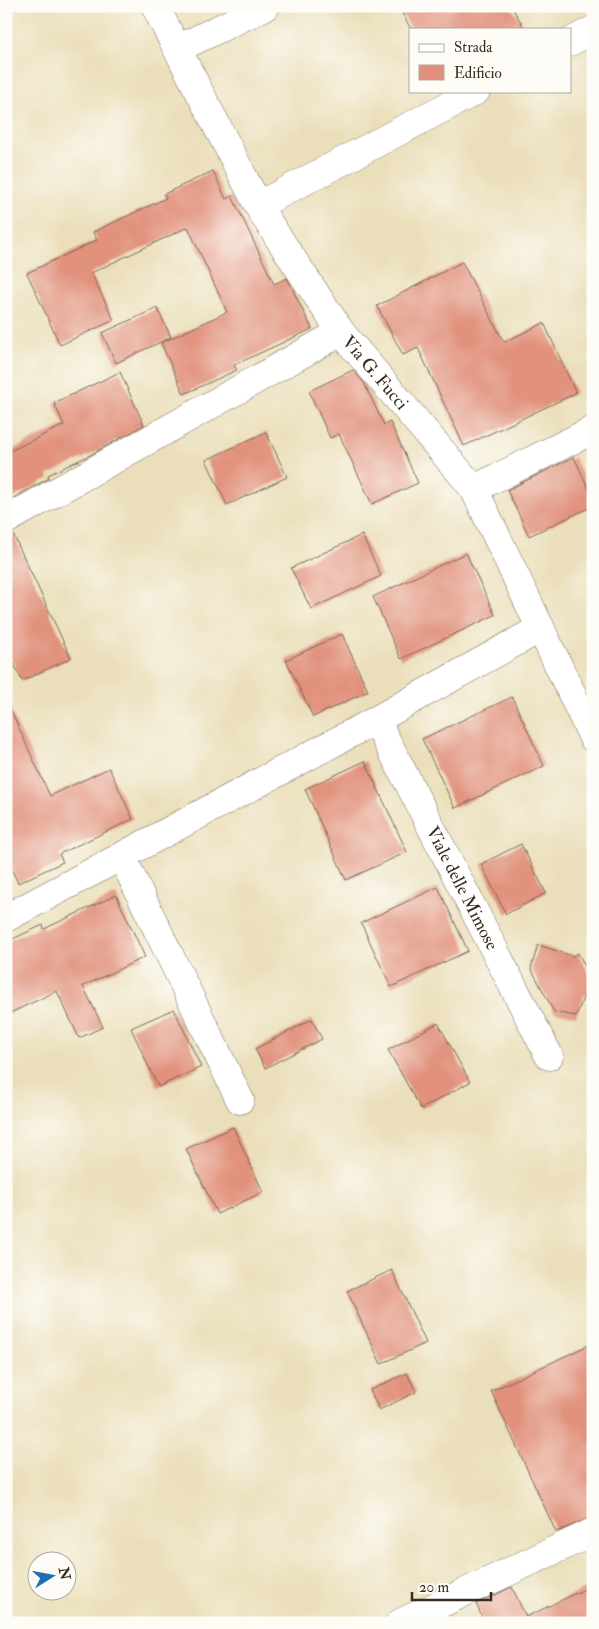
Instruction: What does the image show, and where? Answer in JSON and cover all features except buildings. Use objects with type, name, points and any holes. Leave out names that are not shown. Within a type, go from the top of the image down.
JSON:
[{"type":"street","name":"Via G. Fucci","points":[[155,6],[259,205],[341,332],[474,489],[593,738]]},
{"type":"street","points":[[177,49],[266,6]]},
{"type":"street","points":[[572,41],[593,30]]},
{"type":"street","points":[[259,205],[474,92]]},
{"type":"street","points":[[6,520],[341,332]]},
{"type":"street","points":[[474,489],[591,435]]},
{"type":"street","points":[[6,918],[376,720],[541,628]]},
{"type":"street","name":"Viale delle Mimose","points":[[376,720],[549,1056]]},
{"type":"street","points":[[122,857],[240,1100]]},
{"type":"street","points":[[400,1623],[593,1532]]}]
